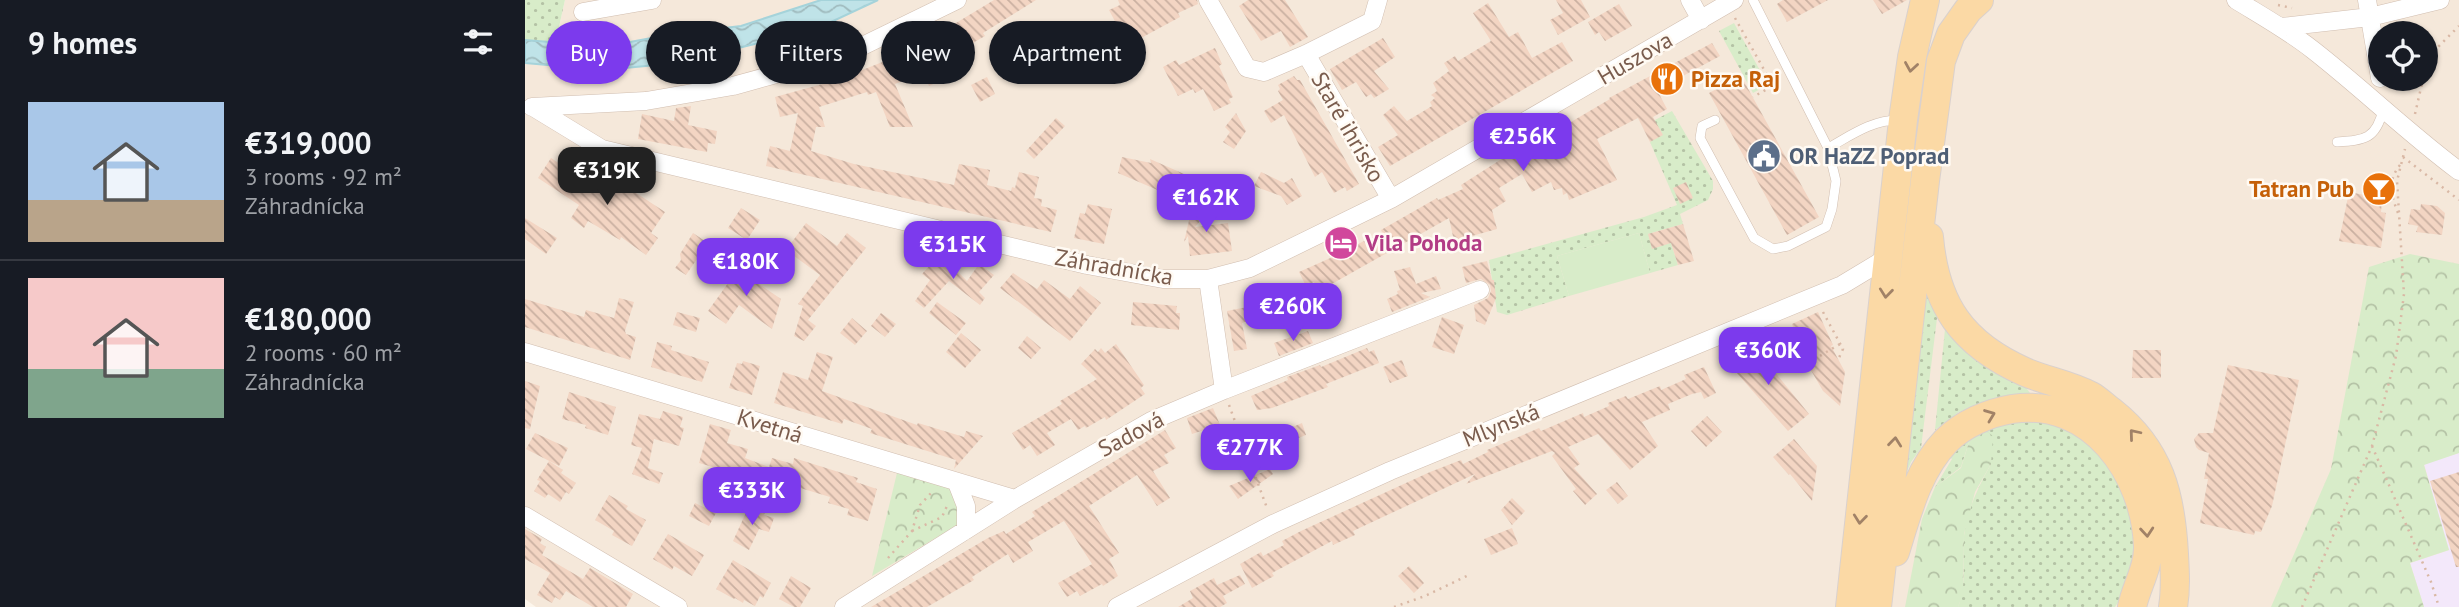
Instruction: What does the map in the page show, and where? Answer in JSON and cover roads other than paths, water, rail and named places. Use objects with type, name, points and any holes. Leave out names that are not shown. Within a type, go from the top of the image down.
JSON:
[{"type":"main road","points":[[1850,607],[1903,120],[1912,57],[1925,0]]},
{"type":"main road","points":[[1877,607],[1941,61],[1951,34],[1968,10],[1979,0]]},
{"type":"main road","points":[[1925,181],[1930,253],[1936,284],[1948,310],[1962,328],[1991,354],[2026,372],[2091,396],[2125,423],[2144,446],[2162,478],[2172,516],[2178,602]]},
{"type":"main road","points":[[1877,607],[1916,489],[1936,454],[1946,441],[1966,425],[1996,412],[2021,408],[2055,410],[2086,424],[2113,450],[2133,479],[2145,513],[2148,549],[2140,586],[2130,605]]},
{"type":"street","points":[[583,12],[652,0]]},
{"type":"street","points":[[529,106],[646,101],[733,86],[842,56],[957,0]]},
{"type":"street","name":"Staré ihrisko","points":[[1208,0],[1247,68],[1264,72],[1373,21],[1378,0]]},
{"type":"street","points":[[1690,0],[1701,20]]},
{"type":"street","points":[[2236,0],[2313,50],[2459,171]]},
{"type":"street","points":[[2281,27],[2368,8],[2440,0]]},
{"type":"street","name":"Huszova","points":[[1391,199],[1701,20],[1735,9]]},
{"type":"street","name":"Staré ihrisko","points":[[1306,54],[1391,199]]},
{"type":"street","points":[[2381,91],[2383,110]]},
{"type":"street","points":[[584,139],[578,124],[582,112],[596,104]]},
{"type":"street","name":"Záhradnícka","points":[[529,106],[602,149],[1087,265],[1163,279],[1207,279],[1250,268],[1391,199]]},
{"type":"street","name":"Mlynská","points":[[1117,607],[1273,524],[1389,471],[1852,280],[1890,256]]},
{"type":"street","points":[[1207,279],[1224,390]]},
{"type":"street","name":"Sadová","points":[[844,607],[1015,499],[1151,421],[1480,290]]},
{"type":"street","name":"Kvetná","points":[[525,352],[1015,499]]},
{"type":"street","points":[[951,481],[966,506],[966,530]]},
{"type":"street","points":[[525,516],[678,607]]},
{"type":"lane","points":[[1714,120],[1702,126],[1700,138],[1754,238],[1773,249],[1788,246],[1826,227],[1836,181],[1828,148],[1753,0]]},
{"type":"lane","points":[[2337,142],[2364,140],[2379,126],[2383,110]]},
{"type":"lane","points":[[1828,148],[1886,120],[1903,120]]},
{"type":"water","points":[[821,0],[878,0],[833,21],[756,21]]},
{"type":"water","points":[[755,21],[755,44],[741,47],[741,26]]},
{"type":"water","points":[[646,39],[646,66],[632,67],[632,42]]},
{"type":"water","points":[[525,40],[546,42],[546,65],[525,63]]},
{"type":"place","name":"Pizza Raj","points":[[1667,79]]},
{"type":"place","name":"OR HaZZ Poprad","points":[[1764,156]]},
{"type":"place","name":"Tatran Pub","points":[[2379,189]]},
{"type":"place","name":"Vila Pohoda","points":[[1341,243]]}]
